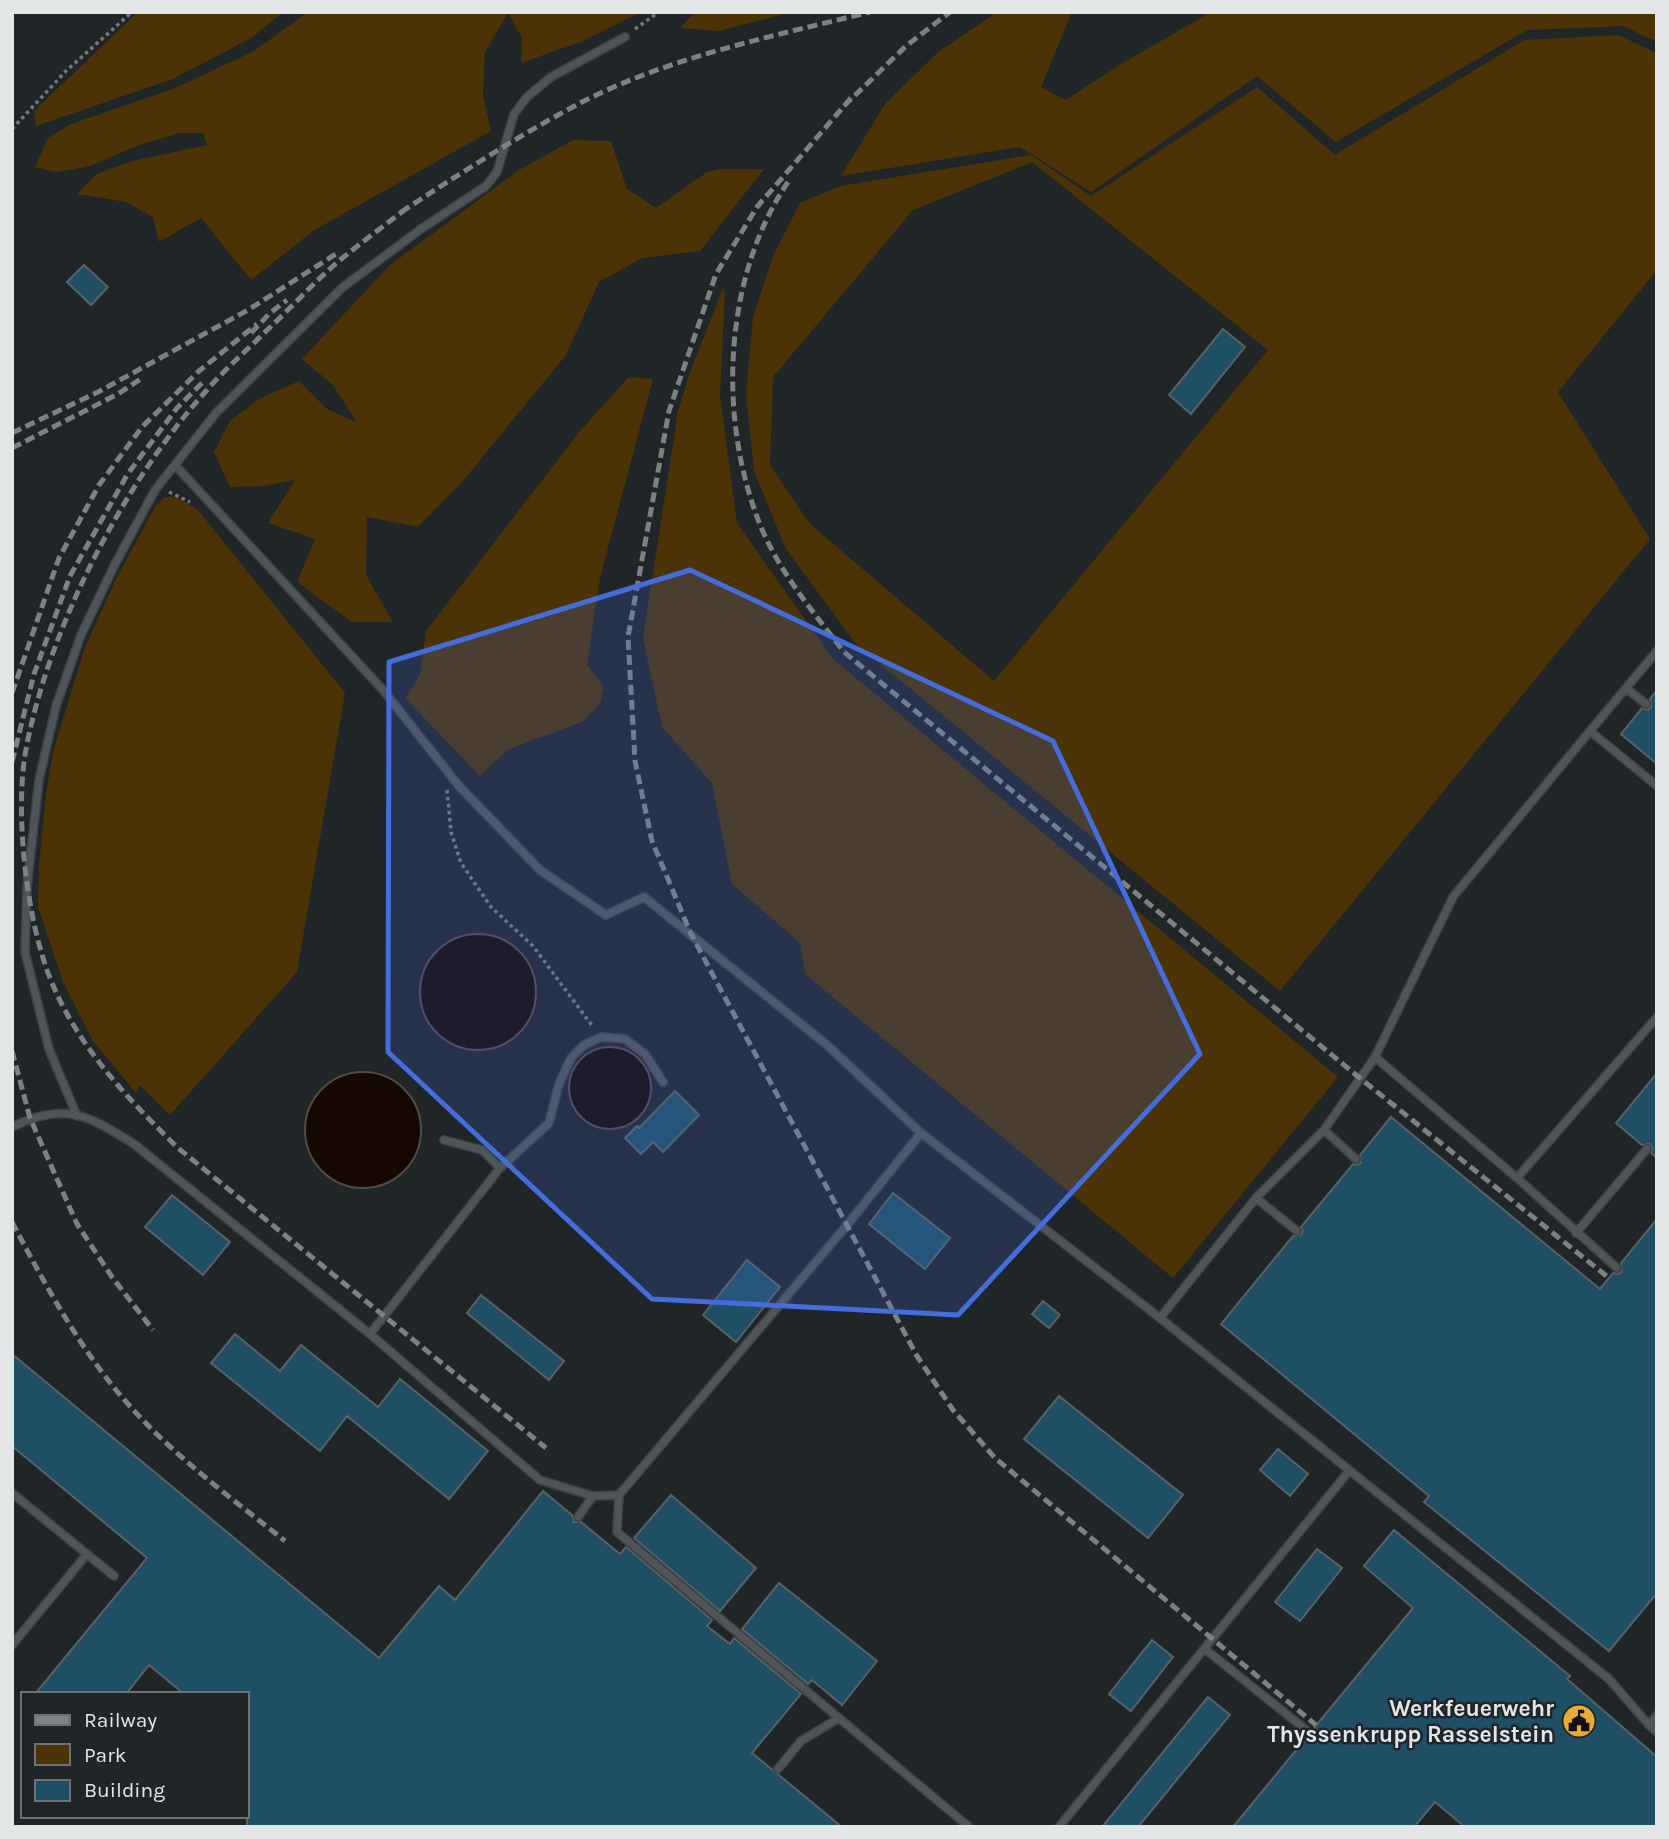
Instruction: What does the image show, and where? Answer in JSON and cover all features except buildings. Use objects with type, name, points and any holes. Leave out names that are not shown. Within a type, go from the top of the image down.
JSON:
[{"type":"lane","points":[[77,1116],[49,1049],[25,952],[27,887],[39,780],[56,706],[80,635],[115,564],[158,487],[216,413],[343,287],[421,229],[486,186],[497,172],[514,114],[527,97],[551,76],[625,37]]},
{"type":"lane","points":[[175,465],[383,690],[459,786],[540,870],[606,915],[644,898],[827,1045],[921,1133],[1160,1318],[1609,1679],[1657,1732]]},
{"type":"lane","points":[[1160,1318],[1256,1198],[1324,1130],[1375,1057],[1453,897],[1657,651]]},
{"type":"lane","points":[[1626,688],[1646,704]]},
{"type":"lane","points":[[1591,731],[1657,786]]},
{"type":"lane","points":[[1517,1178],[1657,1017]]},
{"type":"lane","points":[[370,1334],[499,1168],[549,1123],[559,1084],[571,1058],[584,1045],[601,1037],[625,1039],[645,1054],[663,1082]]},
{"type":"lane","points":[[1375,1057],[1517,1178],[1617,1268]]},
{"type":"lane","points":[[12,1127],[44,1113],[61,1112],[108,1128],[134,1144],[370,1334],[540,1480],[593,1496],[618,1495]]},
{"type":"lane","points":[[1324,1130],[1356,1159]]},
{"type":"lane","points":[[921,1133],[847,1225],[618,1495],[617,1532],[969,1827]]},
{"type":"lane","points":[[444,1140],[482,1150],[499,1168]]},
{"type":"lane","points":[[1576,1233],[1647,1150]]},
{"type":"lane","points":[[1256,1198],[1297,1231]]},
{"type":"lane","points":[[1059,1827],[1349,1471]]},
{"type":"lane","points":[[12,1493],[114,1576]]},
{"type":"lane","points":[[578,1517],[593,1496]]},
{"type":"lane","points":[[12,1645],[87,1554]]},
{"type":"lane","points":[[1205,1649],[1310,1733]]},
{"type":"lane","points":[[1649,1724],[1657,1715]]},
{"type":"lane","points":[[778,1769],[801,1741],[839,1718]]},
{"type":"path","points":[[12,129],[66,71],[132,12]]},
{"type":"path","points":[[625,37],[659,12]]},
{"type":"path","points":[[158,487],[192,502]]},
{"type":"path","points":[[447,783],[450,832],[461,863],[491,906],[533,946],[601,1037]]},
{"type":"highlighted area","points":[[690,570],[1053,741],[1200,1054],[958,1315],[652,1299],[388,1052],[389,662]]},
{"type":"green space","points":[[138,12],[284,12],[251,38],[173,79],[36,126],[34,111]]},
{"type":"green space","points":[[308,12],[641,12],[583,41],[521,63],[522,38],[508,13],[485,52],[483,95],[491,131],[313,231],[251,280],[201,218],[159,242],[153,217],[126,202],[77,194],[97,174],[128,162],[207,145],[203,133],[180,133],[142,144],[90,166],[57,172],[35,167],[48,138],[71,124],[173,89],[254,51]]},
{"type":"green space","points":[[695,12],[792,12],[719,31],[680,28]]},
{"type":"green space","points":[[997,12],[1072,12],[1041,87],[1066,100],[1121,64],[1211,12],[1657,12],[1657,42],[1623,26],[1527,30],[1336,142],[1257,76],[1091,192],[1020,147],[841,176],[885,104],[937,53]]},
{"type":"green space","points":[[1618,35],[1657,53],[1657,270],[1558,392],[1650,539],[1280,991],[856,644],[786,549],[754,471],[746,394],[753,317],[773,256],[800,203],[840,186],[1031,155],[1091,196],[1257,87],[1335,155],[1524,40]],"holes":[[[1032,162],[1268,350],[994,681],[810,524],[770,465],[773,377],[913,210]]]},
{"type":"green space","points":[[573,140],[611,141],[627,189],[656,208],[707,172],[720,169],[764,169],[700,251],[642,258],[599,282],[566,355],[462,482],[418,527],[367,517],[366,575],[393,622],[352,622],[297,582],[315,539],[268,523],[295,480],[263,486],[230,487],[214,452],[230,421],[259,399],[299,381],[327,409],[357,422],[332,384],[302,359],[390,265],[519,170]]},
{"type":"green space","points":[[723,288],[725,294],[720,395],[737,523],[833,659],[1338,1077],[1173,1278],[805,974],[800,943],[732,884],[712,783],[662,727],[643,638],[678,411]]},
{"type":"green space","points":[[629,377],[653,379],[600,578],[587,665],[604,687],[600,703],[584,721],[507,750],[480,776],[405,698],[420,675],[426,631],[580,431]]},
{"type":"green space","points":[[164,497],[177,497],[198,510],[345,693],[297,972],[170,1115],[140,1085],[136,1093],[93,1041],[63,982],[38,907],[39,866],[53,752],[85,647],[118,575],[155,507]]},
{"type":"shaded area","points":[[478,934],[500,938],[519,951],[532,970],[536,992],[532,1014],[519,1033],[500,1046],[478,1050],[456,1046],[437,1033],[424,1014],[420,992],[424,970],[437,951],[456,938]]},
{"type":"shaded area","points":[[610,1047],[626,1050],[639,1059],[648,1072],[651,1088],[648,1104],[639,1117],[626,1126],[610,1129],[594,1126],[581,1117],[572,1104],[569,1088],[572,1072],[581,1059],[594,1050]]},
{"type":"shaded area","points":[[363,1072],[385,1076],[404,1089],[417,1108],[421,1130],[417,1152],[404,1171],[385,1184],[363,1188],[341,1184],[322,1171],[309,1152],[305,1130],[309,1108],[322,1089],[341,1076]]},
{"type":"railway","points":[[401,212],[537,127],[618,85],[688,59],[870,12]]},
{"type":"railway","points":[[844,106],[906,46],[950,12]]},
{"type":"railway","points":[[851,98],[757,207],[716,274],[669,411],[628,637],[635,761],[652,841],[691,934],[917,1356],[953,1410],[995,1458],[1316,1725]]},
{"type":"railway","points":[[788,182],[767,219],[751,258],[740,300],[734,344],[733,388],[736,431],[744,474],[756,514],[783,569],[806,603],[844,652],[1361,1079],[1609,1278]]},
{"type":"railway","points":[[407,208],[330,269],[220,375],[176,427],[118,513],[70,610],[35,708],[22,780],[25,870],[43,959],[63,1007],[91,1051],[141,1111],[178,1148],[546,1448]]},
{"type":"railway","points":[[12,433],[98,392],[248,310],[339,252]]},
{"type":"railway","points":[[251,333],[287,300]]},
{"type":"railway","points":[[12,693],[59,558],[99,485],[142,427],[199,371],[257,324]]},
{"type":"railway","points":[[12,448],[118,394],[142,378]]},
{"type":"railway","points":[[12,762],[34,674],[70,576],[127,475],[177,408],[202,383]]},
{"type":"railway","points":[[12,1051],[30,1118],[77,1224],[112,1277],[153,1330]]},
{"type":"railway","points":[[12,1222],[84,1347],[119,1393],[172,1449],[285,1541]]},
{"type":"place","name":"Werkfeuerwehr Thyssenkrupp Rasselstein","points":[[1579,1721]]}]
